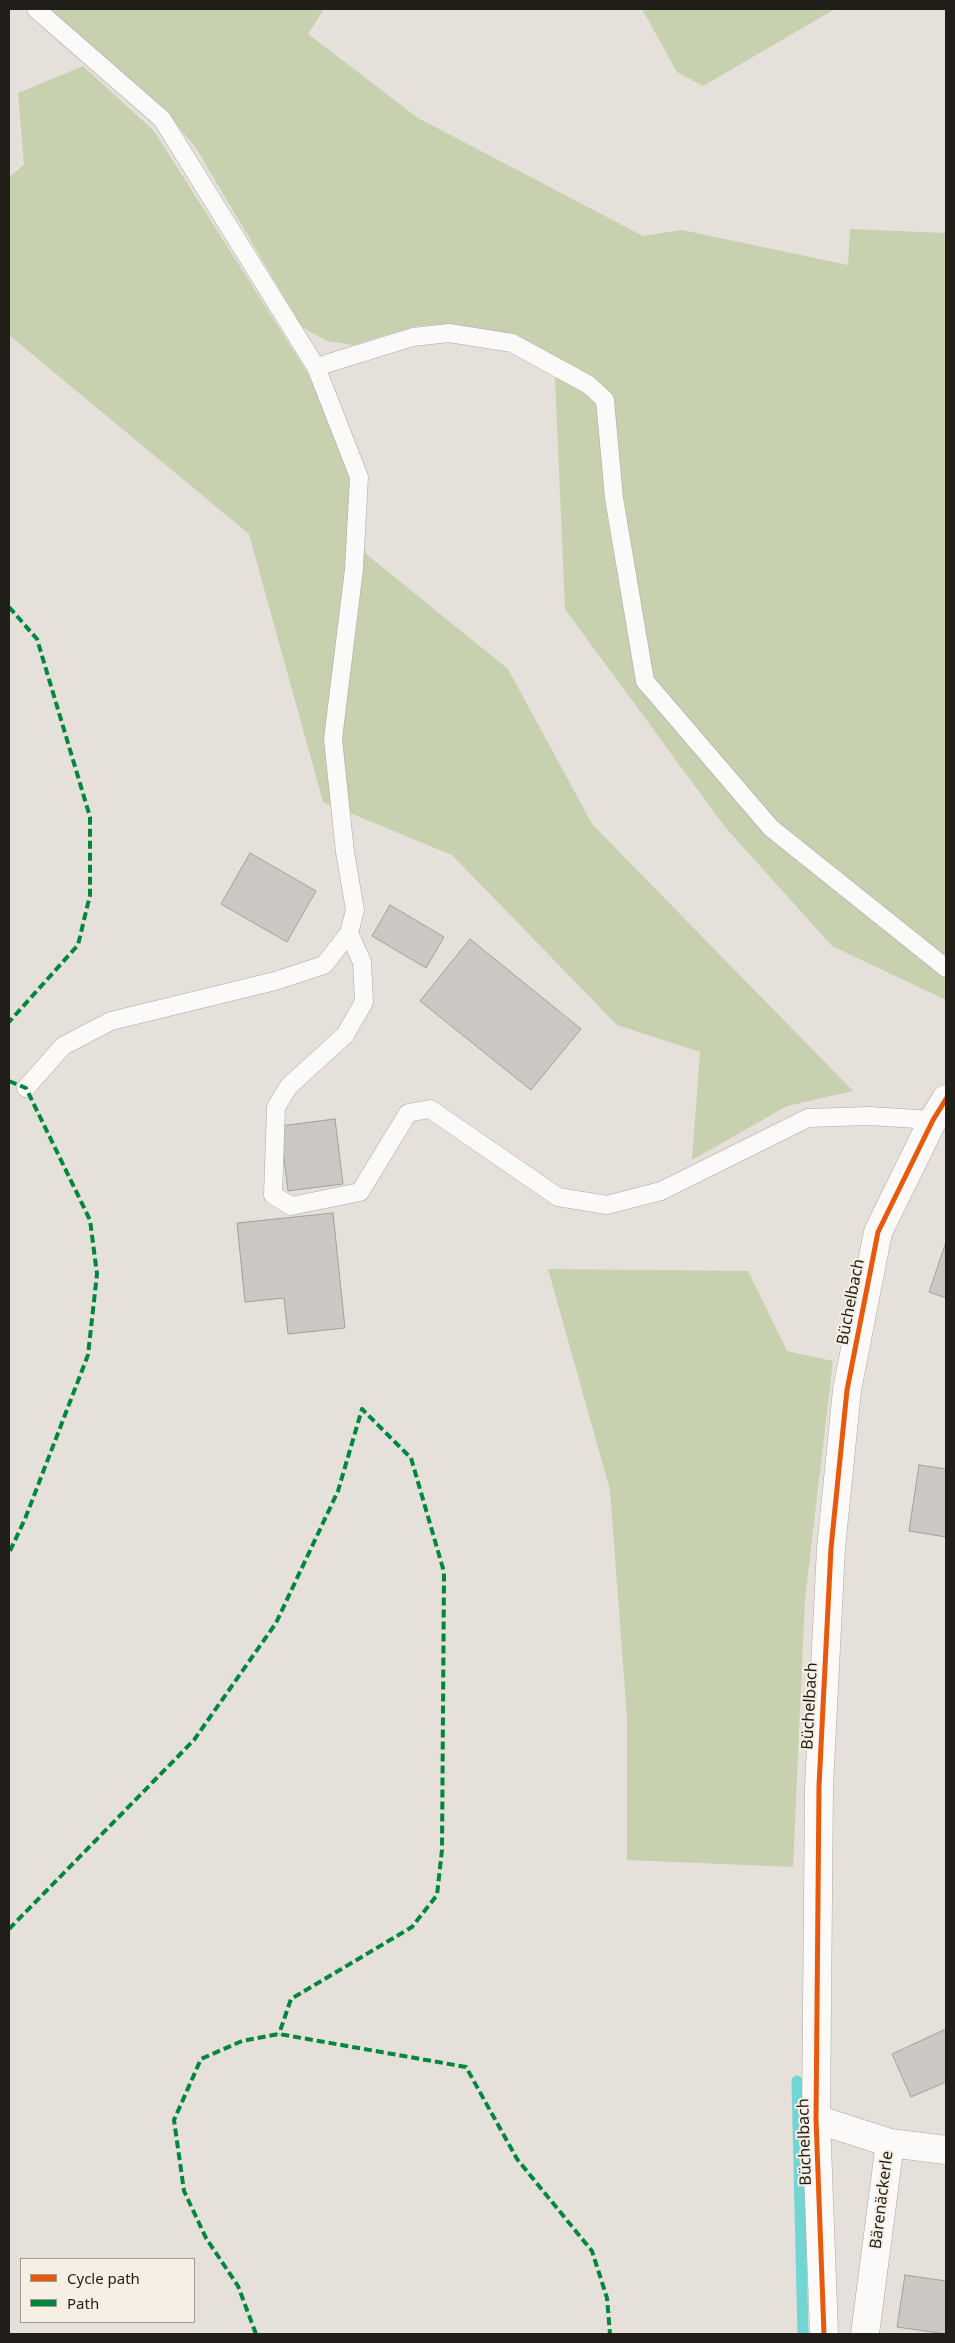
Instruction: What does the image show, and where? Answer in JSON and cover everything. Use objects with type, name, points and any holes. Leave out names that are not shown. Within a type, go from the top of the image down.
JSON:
[{"type":"street","name":"Büchelbach","points":[[824,2334],[816,2120],[819,1786],[831,1548],[847,1390],[878,1232],[939,1110]]},
{"type":"street","name":"Bärenäckerle","points":[[816,2120],[890,2143],[865,2334]]},
{"type":"street","points":[[890,2143],[946,2150]]},
{"type":"lane","points":[[26,1088],[63,1046],[111,1022],[274,981],[324,965],[349,933],[355,910],[345,852],[333,739],[354,569],[359,477],[316,367],[162,119],[36,9]]},
{"type":"lane","points":[[316,367],[414,337],[449,332],[512,343],[589,385],[605,400],[614,498],[645,681],[771,828],[946,968]]},
{"type":"lane","points":[[349,933],[362,962],[364,1002],[345,1034],[289,1086],[276,1107],[273,1195],[291,1206],[360,1192],[408,1113],[430,1108],[558,1197],[607,1205],[661,1191],[808,1118],[870,1116],[939,1110]]},
{"type":"green space","points":[[49,9],[324,9],[308,34],[418,118],[643,236],[682,230],[848,265],[850,229],[946,233],[946,1000],[832,946],[725,827],[565,609],[555,378],[560,362],[507,335],[452,324],[417,326],[353,345],[327,341],[302,327],[196,148],[164,110]]},
{"type":"green space","points":[[642,9],[835,9],[703,86],[677,72]]},
{"type":"green space","points":[[83,66],[154,131],[307,372],[345,457],[366,554],[508,669],[592,824],[853,1091],[787,1106],[692,1160],[700,1052],[617,1025],[452,855],[323,802],[249,534],[9,335],[9,177],[24,165],[18,93]]},
{"type":"green space","points":[[548,1269],[748,1271],[787,1351],[833,1361],[805,1599],[793,1867],[627,1860],[627,1718],[610,1490]]},
{"type":"building","points":[[250,853],[316,891],[287,942],[221,904]]},
{"type":"building","points":[[390,905],[444,937],[426,968],[372,936]]},
{"type":"building","points":[[470,939],[581,1029],[531,1090],[420,1001]]},
{"type":"building","points":[[335,1119],[343,1184],[288,1191],[280,1126]]},
{"type":"building","points":[[333,1213],[345,1328],[288,1334],[284,1298],[245,1302],[237,1223]]},
{"type":"building","points":[[946,1242],[946,1298],[929,1292]]},
{"type":"building","points":[[919,1465],[946,1469],[946,1537],[909,1531]]},
{"type":"building","points":[[946,2029],[946,2082],[911,2097],[892,2054]]},
{"type":"building","points":[[905,2275],[946,2281],[946,2334],[897,2327]]},
{"type":"waterway","name":"Büchelbach","points":[[797,2081],[803,2334]]},
{"type":"marked path","points":[[9,607],[37,639],[90,817],[90,895],[78,945],[9,1022]]},
{"type":"marked path","points":[[9,1081],[26,1088],[90,1220],[97,1274],[88,1355],[25,1519],[9,1553]]},
{"type":"marked path","points":[[9,1929],[194,1740],[276,1623],[338,1491],[362,1409],[411,1458],[444,1572],[442,1850],[437,1895],[412,1927],[291,1999],[279,2034]]},
{"type":"marked path","points":[[256,2334],[238,2286],[206,2238],[184,2191],[174,2120],[201,2059],[242,2041],[279,2034],[466,2067],[517,2159],[592,2251],[607,2298],[610,2334]]},
{"type":"cycle path","points":[[824,2334],[816,2119],[819,1786],[831,1548],[847,1390],[878,1232],[933,1120],[946,1099]]}]
